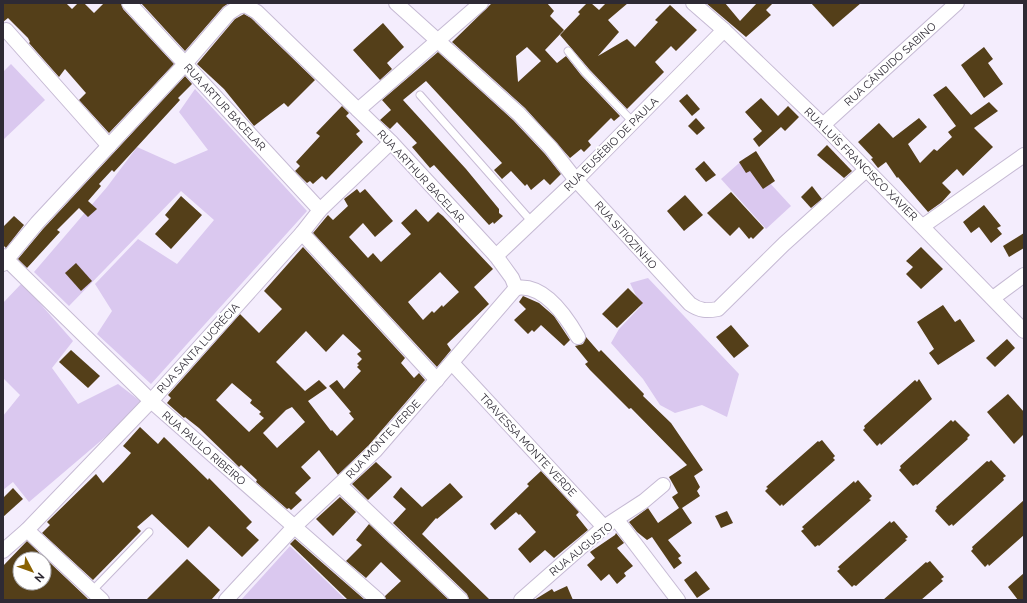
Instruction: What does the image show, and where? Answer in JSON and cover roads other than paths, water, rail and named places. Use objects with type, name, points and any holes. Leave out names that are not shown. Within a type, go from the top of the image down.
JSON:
[{"type":"street","name":"RUA ARTUR BACELAR","points":[[129,3],[320,210]]},
{"type":"street","name":"RUA SITIOZINHO","points":[[396,3],[437,41],[451,51],[519,114],[551,148],[576,180],[690,304],[697,309],[707,311],[718,309],[784,244],[866,170]]},
{"type":"street","points":[[358,110],[481,3]]},
{"type":"street","name":"RUA LUÍS FRANCISCO XAVIER","points":[[693,3],[724,30],[824,125],[866,170],[923,226],[1024,331]]},
{"type":"street","name":"RUA CÂNDIDO SABINO","points":[[824,125],[957,3]]},
{"type":"street","name":"RUA ARTHUR BACELAR","points":[[185,64],[229,13],[238,6],[245,5],[257,12],[391,142],[496,256],[512,278],[516,288]]},
{"type":"street","points":[[6,30],[109,146]]},
{"type":"street","name":"RUA EUSÉBIO DE PAULA","points":[[496,256],[576,180],[724,30]]},
{"type":"street","points":[[4,260],[185,64]]},
{"type":"street","name":"RUA SANTA LUCRÉCIA","points":[[3,551],[27,530],[151,401],[302,233],[320,210],[391,142]]},
{"type":"street","points":[[923,226],[1024,155]]},
{"type":"street","points":[[302,233],[437,380]]},
{"type":"street","name":"RUA PAULO RIBEIRO","points":[[4,260],[151,401],[378,600]]},
{"type":"street","points":[[993,298],[1024,275]]},
{"type":"street","points":[[516,288],[532,288],[546,298],[561,312],[578,337]]},
{"type":"street","name":"RUA MONTE VERDE","points":[[226,600],[294,527],[375,451],[516,288]]},
{"type":"street","name":"TRAVESSA MONTE VERDE","points":[[452,363],[604,527]]},
{"type":"street","points":[[340,485],[461,600]]},
{"type":"street","name":"RUA AUGUSTO","points":[[521,600],[604,527],[617,520],[644,501],[663,485]]},
{"type":"street","points":[[617,520],[678,600]]},
{"type":"street","points":[[27,530],[99,598]]},
{"type":"lane","points":[[568,51],[585,72],[633,122]]},
{"type":"lane","points":[[420,95],[532,222]]},
{"type":"lane","points":[[99,598],[149,532]]}]
